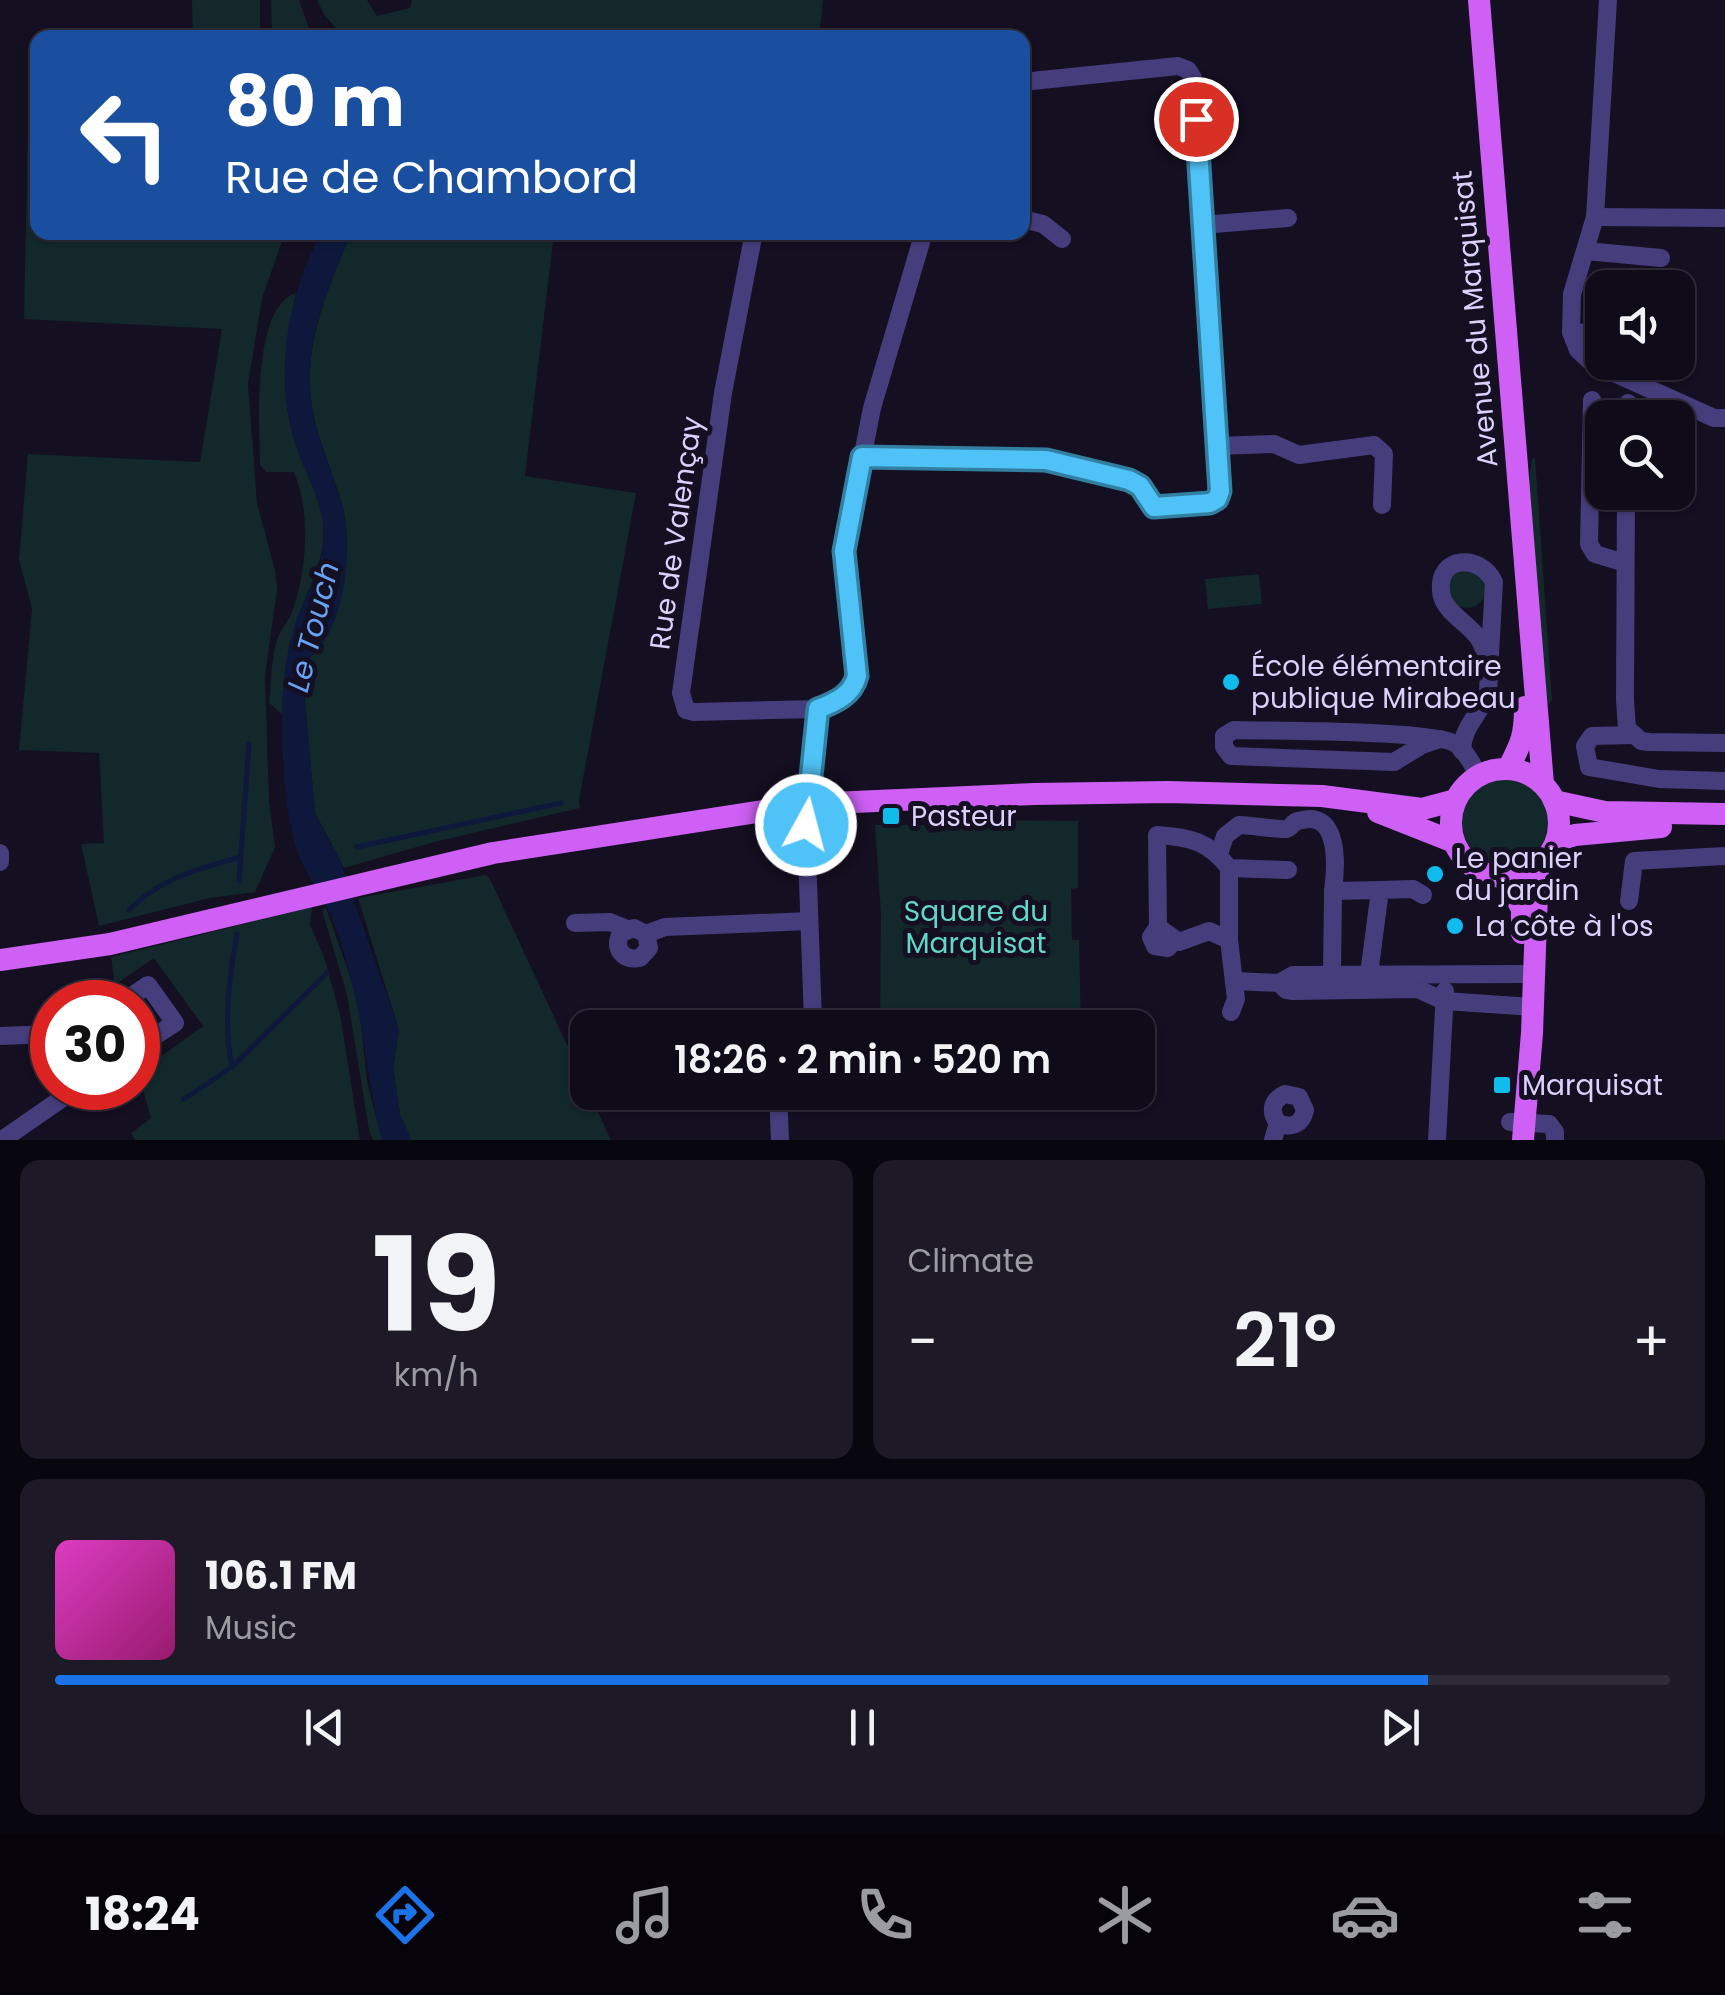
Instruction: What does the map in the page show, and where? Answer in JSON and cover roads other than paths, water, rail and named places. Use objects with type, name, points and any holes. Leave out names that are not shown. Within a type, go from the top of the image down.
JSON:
[{"type":"main road","name":"Avenue du Marquisat","points":[[1479,0],[1529,634],[1534,649],[1540,770],[1549,792]]},
{"type":"main road","name":"Avenue du Marquisat","points":[[1508,769],[1519,753],[1525,728],[1529,634]]},
{"type":"main road","points":[[1454,842],[1452,814],[1456,800],[1479,776],[1508,769],[1526,773],[1549,792],[1605,812],[1725,814]]},
{"type":"main road","points":[[0,960],[110,944],[492,853],[809,804],[1151,792],[1272,793],[1422,808],[1456,800]]},
{"type":"main road","points":[[1347,800],[1454,842],[1474,867],[1504,876],[1521,874],[1538,865],[1556,841],[1558,818],[1549,792]]},
{"type":"main road","points":[[1556,841],[1640,828],[1725,826]]},
{"type":"main road","points":[[1517,1131],[1538,865]]},
{"type":"main road","points":[[1504,876],[1522,909],[1527,974]]},
{"type":"street","points":[[1608,0],[1595,217],[1572,294],[1571,332],[1578,350],[1592,362],[1714,418],[1725,418]]},
{"type":"street","points":[[862,457],[1046,460],[1129,480],[1140,486],[1149,503],[1157,507],[1210,503],[1217,499],[1220,491],[1194,84],[1188,70],[1178,66],[1030,81]]},
{"type":"street","points":[[1595,217],[1725,218]]},
{"type":"street","points":[[1202,225],[1288,218]]},
{"type":"street","points":[[1030,221],[1043,224],[1062,239]]},
{"type":"street","name":"Rue de Valençay","points":[[752,240],[723,393],[681,693],[686,710],[694,712],[818,709]]},
{"type":"street","points":[[813,1010],[806,825],[818,709],[854,688],[857,676],[844,551],[872,408],[922,240]]},
{"type":"street","points":[[1586,251],[1661,258]]},
{"type":"street","points":[[1571,332],[1585,333]]},
{"type":"street","points":[[1217,446],[1274,444],[1299,455],[1378,447],[1384,454],[1382,505]]},
{"type":"street","points":[[1590,510],[1589,544],[1596,554],[1625,563]]},
{"type":"street","points":[[1626,510],[1625,720],[1634,736]]},
{"type":"street","points":[[1462,751],[1466,728],[1484,706],[1488,690],[1494,582],[1489,571],[1477,563],[1462,561],[1450,567],[1441,580],[1440,596],[1479,638],[1488,664]]},
{"type":"street","points":[[1440,739],[1394,762],[1232,756],[1224,747],[1224,736],[1234,730],[1440,739],[1452,742],[1462,751],[1479,776]]},
{"type":"street","points":[[1401,735],[1407,749],[1403,757]]},
{"type":"street","points":[[1725,744],[1592,736],[1586,746],[1589,767],[1659,779],[1725,780]]},
{"type":"street","points":[[1231,1012],[1236,999],[1229,940],[1225,836],[1239,825],[1281,830],[1296,821],[1308,820],[1329,830],[1334,842],[1332,974]]},
{"type":"street","points":[[1229,940],[1209,930],[1187,941],[1174,941],[1168,948],[1155,946],[1151,938],[1158,927],[1157,835],[1192,837],[1224,861],[1288,870]]},
{"type":"street","points":[[0,853],[0,862]]},
{"type":"street","points":[[1630,901],[1634,860],[1725,856]]},
{"type":"street","points":[[1332,890],[1413,889],[1423,895]]},
{"type":"street","points":[[1369,974],[1380,890]]},
{"type":"street","points":[[646,934],[665,926],[810,921]]},
{"type":"street","points":[[574,924],[610,922],[627,929],[641,929],[649,948],[640,958],[626,958],[618,947],[621,933],[627,929]]},
{"type":"street","points":[[1280,983],[1286,976],[1332,974],[1527,974]]},
{"type":"street","points":[[1438,1140],[1444,1001],[1452,974]]},
{"type":"street","points":[[1234,981],[1280,983],[1294,991],[1418,989],[1444,1001],[1525,1007]]},
{"type":"street","points":[[160,1001],[175,1022],[160,1032]]},
{"type":"street","points":[[0,1036],[30,1035]]},
{"type":"street","points":[[2,1140],[45,1110]]},
{"type":"street","points":[[779,1110],[780,1140]]},
{"type":"street","points":[[1517,1131],[1549,1124],[1555,1140]]},
{"type":"water","name":"Le Touch","points":[[318,240],[348,240],[322,308],[310,367],[314,417],[342,505],[347,553],[344,587],[335,619],[302,669],[315,813],[337,852],[399,1030],[393,1068],[400,1114],[411,1140],[382,1140],[344,954],[332,918],[298,854],[284,780],[282,704],[287,659],[324,539],[321,512],[298,451],[285,386],[293,307]]},
{"type":"waterway","points":[[239,881],[249,744]]},
{"type":"waterway","points":[[357,847],[561,803]]},
{"type":"waterway","points":[[129,910],[167,882],[240,857]]},
{"type":"waterway","points":[[232,1067],[228,1000],[237,934]]},
{"type":"waterway","points":[[184,1099],[232,1067],[327,973]]},
{"type":"place","name":"École élémentaire publique Mirabeau","points":[[1231,682]]},
{"type":"place","name":"Pasteur","points":[[891,816]]},
{"type":"place","name":"Le panier du jardin","points":[[1435,874]]},
{"type":"place","name":"La côte à l'os","points":[[1455,926]]},
{"type":"place","name":"Marquisat","points":[[1502,1085]]},
{"type":"park label","name":"Square du Marquisat","points":[[976,927]]}]
